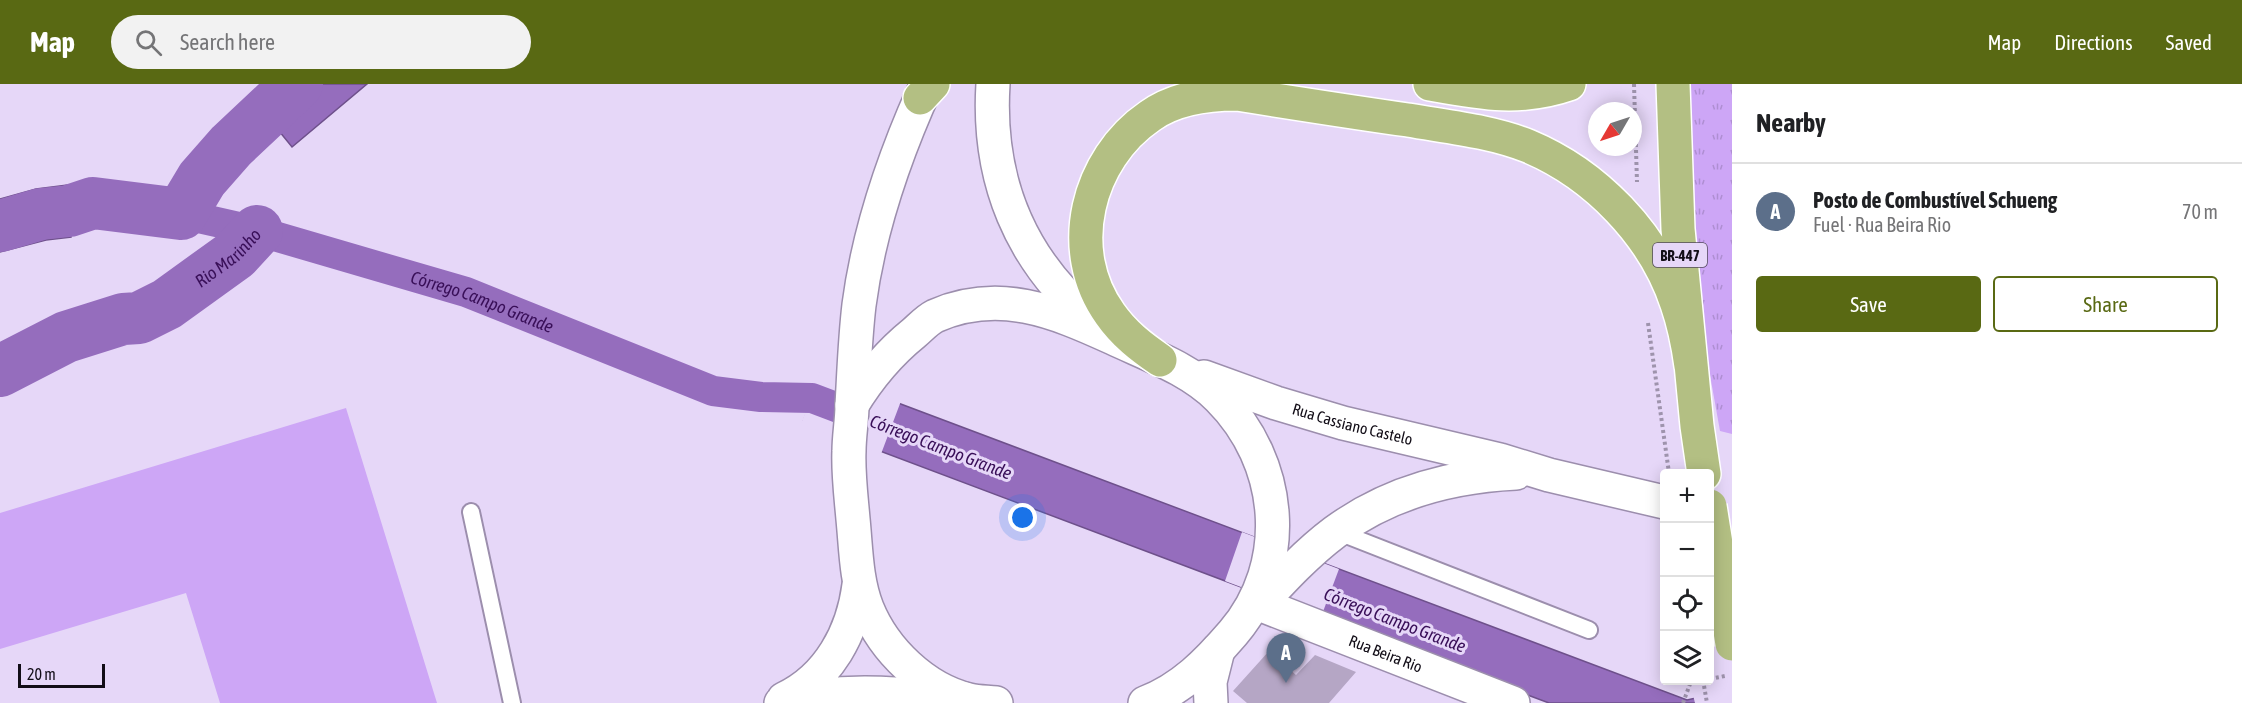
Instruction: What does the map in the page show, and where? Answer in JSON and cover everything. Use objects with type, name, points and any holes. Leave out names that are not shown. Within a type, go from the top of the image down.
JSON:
[{"type":"main road","points":[[993,84],[991,109],[993,138],[1005,197],[1016,224],[1047,275],[1066,297],[1115,339]]},
{"type":"main road","points":[[1430,84],[1504,95],[1552,90],[1569,84]]},
{"type":"main road","name":"BR-447","points":[[1673,84],[1678,229],[1696,426],[1703,469]]},
{"type":"main road","points":[[779,703],[805,686],[832,659],[851,624],[856,605],[859,585],[849,451],[857,388],[859,304],[871,242],[887,184],[927,89]]},
{"type":"main road","points":[[1258,602],[1268,567],[1273,516],[1262,464],[1251,440],[1219,398],[1198,381],[1138,345],[1122,330],[1108,312],[1091,272],[1086,249],[1086,227],[1095,184],[1117,145],[1151,115],[1192,98],[1214,94],[1237,94],[1475,131],[1528,146],[1576,173],[1602,193],[1646,243],[1663,271],[1679,312],[1686,333],[1691,366]]},
{"type":"main road","points":[[857,388],[894,349],[932,318],[953,309],[976,304],[1022,304],[1044,309],[1068,317],[1161,360]]},
{"type":"main road","name":"Rua Cassiano Castelo","points":[[1161,360],[1276,403],[1332,420],[1660,501]]},
{"type":"main road","name":"Rua Cassiano Castelo","points":[[1145,703],[1188,679],[1218,650],[1258,602],[1336,531],[1385,503],[1437,484],[1465,478],[1492,474],[1548,475]]},
{"type":"main road","points":[[1714,514],[1732,519]]},
{"type":"main road","points":[[1713,523],[1732,644]]},
{"type":"main road","points":[[859,585],[872,617],[894,652],[928,681],[982,701]]},
{"type":"main road","name":"Rua Beira Rio","points":[[1258,602],[1513,703]]},
{"type":"main road","points":[[1211,703],[1210,682],[1218,650]]},
{"type":"main road","points":[[779,703],[845,692],[875,692],[982,701]]},
{"type":"lane","points":[[471,512],[512,703]]},
{"type":"lane","points":[[1336,531],[1589,630]]},
{"type":"path","points":[[1619,210],[1637,192],[1634,84]]},
{"type":"path","points":[[1647,315],[1669,469]]},
{"type":"path","points":[[1714,679],[1732,674]]},
{"type":"path","points":[[1684,701],[1690,685]]},
{"type":"path","points":[[1705,685],[1707,703]]},
{"type":"green space","points":[[1686,84],[1732,84],[1732,434],[1720,431],[1708,364],[1693,230]]},
{"type":"green space","points":[[346,408],[437,703],[220,703],[186,593],[0,649],[0,513]]},
{"type":"water","points":[[272,84],[367,84],[292,147],[253,99]]},
{"type":"water","points":[[67,185],[71,237],[46,240],[0,252],[0,199],[36,189]]},
{"type":"water","points":[[821,374],[1687,700],[1732,690],[1732,703],[1549,703],[803,422]]},
{"type":"pier","points":[[820,371],[901,401],[881,454],[801,424]]},
{"type":"pier","points":[[1242,532],[1339,569],[1321,617],[1225,581]]},
{"type":"pier","points":[[1732,687],[1732,703],[1695,703],[1693,695]]},
{"type":"building","points":[[1269,651],[1296,675],[1315,655],[1356,672],[1329,703],[1247,703],[1233,691]]},
{"type":"waterway","points":[[0,226],[41,214],[69,211],[93,203],[181,214],[202,179],[231,146],[297,84]]},
{"type":"waterway","name":"Córrego Campo Grande","points":[[181,214],[257,231],[466,292],[713,391],[761,397],[812,398],[849,412]]},
{"type":"waterway","name":"Rio Marinho","points":[[0,371],[66,337],[123,319],[139,318],[167,304],[235,255],[257,231]]},
{"type":"place","name":"Posto de Combustível Schueng","points":[[1286,683]]}]
